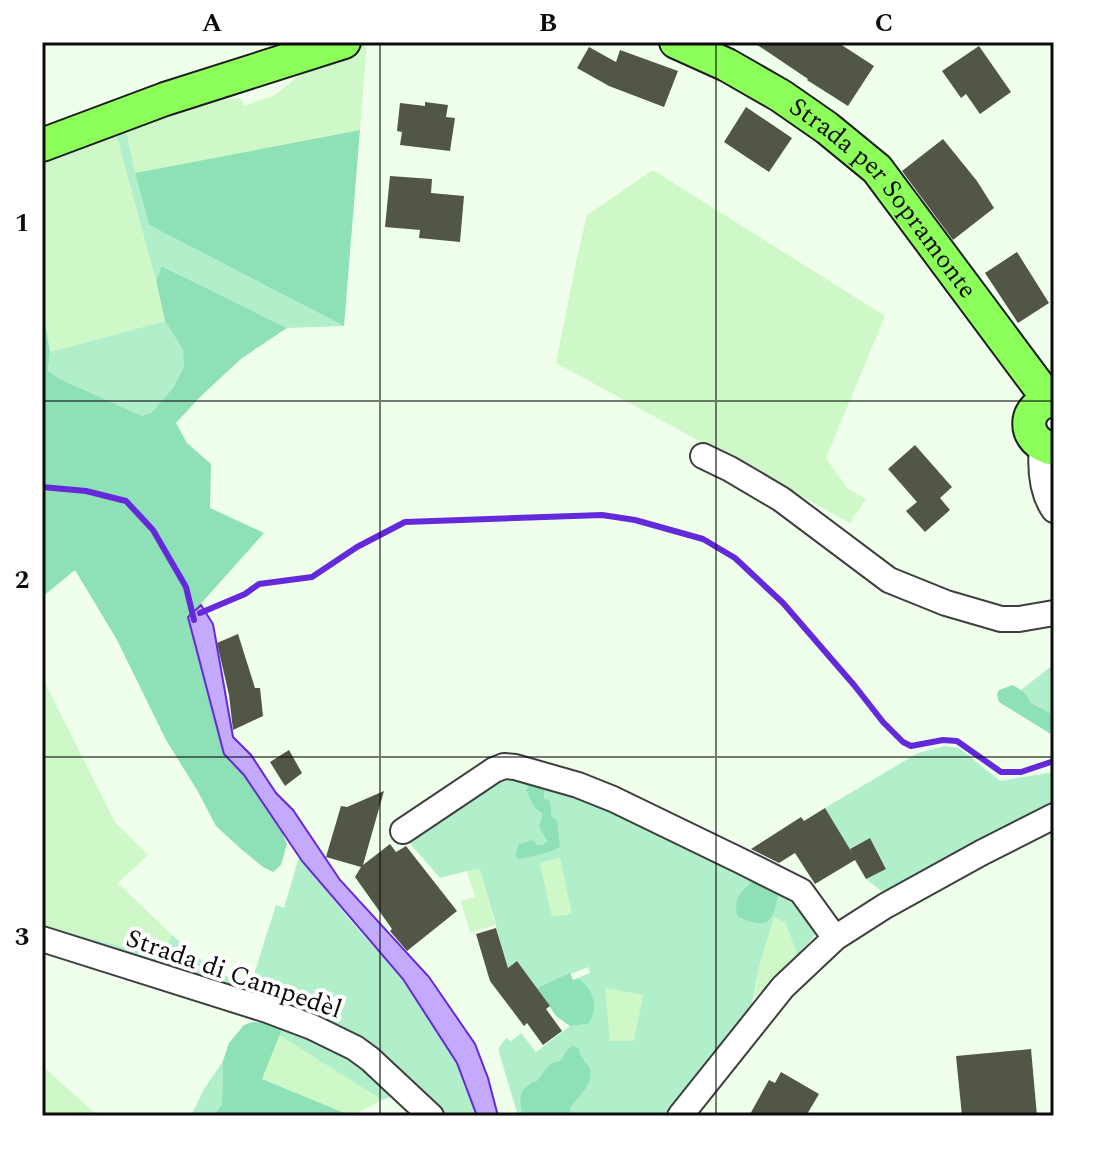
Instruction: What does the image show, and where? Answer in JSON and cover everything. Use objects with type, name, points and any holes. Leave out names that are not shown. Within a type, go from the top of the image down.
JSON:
[{"type":"main road","points":[[42,145],[165,99],[344,42]]},
{"type":"main road","name":"Strada per Sopramonte","points":[[676,42],[727,65],[781,96],[877,169],[1052,400]]},
{"type":"main road","points":[[1048,447],[1033,438],[1029,426],[1031,414],[1038,405],[1052,400]]},
{"type":"street","points":[[1048,447],[1040,467],[1048,501],[1054,510]]},
{"type":"street","points":[[703,456],[781,499],[889,580],[946,603],[1001,619],[1054,613]]},
{"type":"street","points":[[403,831],[494,770],[504,766],[515,767],[613,799],[801,891],[835,938]]},
{"type":"street","points":[[680,1116],[783,987],[835,938],[885,906],[1054,816]]},
{"type":"street","name":"Strada di Campedèl","points":[[42,939],[312,1027],[370,1059],[431,1116]]},
{"type":"green space","points":[[367,42],[360,130],[135,173],[125,125],[194,102],[241,98],[244,106],[275,95],[324,55]]},
{"type":"green space","points":[[125,125],[149,225],[344,326],[287,328],[163,266],[156,281],[115,130],[42,165],[42,156]]},
{"type":"green space","points":[[115,130],[165,321],[50,352],[42,303],[42,165]]},
{"type":"green space","points":[[360,130],[344,326],[149,225],[135,173]]},
{"type":"green space","points":[[653,170],[885,316],[826,458],[848,489],[866,499],[850,523],[556,363],[587,215]]},
{"type":"green space","points":[[162,266],[287,328],[242,358],[176,423],[187,443],[211,464],[210,508],[264,533],[188,618],[224,754],[244,775],[279,826],[287,844],[281,865],[273,872],[216,826],[166,740],[117,640],[75,570],[42,597],[42,303],[50,352],[48,371],[142,416],[151,413],[173,388],[184,367],[183,350],[165,321],[156,281]]},
{"type":"green space","points":[[165,321],[183,350],[184,367],[173,388],[151,413],[142,416],[48,371],[50,352]]},
{"type":"green space","points":[[1054,664],[1054,715],[1031,703],[1021,690]]},
{"type":"green space","points":[[42,677],[115,822],[148,855],[118,883],[172,935],[161,957],[42,928]]},
{"type":"green space","points":[[1013,685],[1025,693],[1031,703],[1054,715],[1054,736],[999,702],[999,690]]},
{"type":"green space","points":[[944,746],[959,748],[1000,781],[1054,772],[1054,802],[885,894],[866,879],[886,868],[870,838],[849,849],[825,808],[918,753]]},
{"type":"green space","points":[[505,774],[601,802],[791,894],[818,932],[797,955],[786,923],[774,917],[759,967],[751,1009],[663,1116],[518,1116],[498,1049],[506,1038],[511,1041],[521,1033],[536,1052],[570,1026],[588,1024],[589,993],[578,978],[590,973],[588,967],[537,988],[517,961],[508,968],[480,869],[440,878],[407,840]],"holes":[[[560,858],[572,914],[552,917],[540,863]],[[605,988],[643,995],[634,1041],[610,1041]]]},
{"type":"green space","points":[[526,782],[541,782],[544,799],[549,800],[551,816],[557,821],[560,847],[519,859],[515,856],[519,844],[533,840],[537,845],[543,845],[547,841],[539,826],[543,814],[534,807],[526,790]]},
{"type":"green space","points":[[299,857],[403,979],[457,1063],[477,1116],[448,1116],[384,1054],[346,1030],[49,930],[56,929],[160,957],[172,935],[216,973],[251,984],[276,905],[284,908]]},
{"type":"green space","points":[[560,858],[573,915],[552,918],[540,863]]},
{"type":"green space","points":[[480,869],[495,925],[470,933],[461,901],[475,897],[467,871]]},
{"type":"green space","points":[[759,877],[778,896],[770,919],[755,923],[738,917],[736,904],[741,894]]},
{"type":"green space","points":[[774,916],[786,922],[797,955],[754,998],[759,967]]},
{"type":"green space","points":[[570,973],[573,980],[578,978],[591,993],[594,1006],[588,1024],[570,1026],[556,1016],[537,988]]},
{"type":"green space","points":[[604,987],[643,994],[635,1041],[610,1042]]},
{"type":"green space","points":[[253,1022],[282,1029],[262,1079],[352,1116],[213,1116],[222,1104],[223,1061],[229,1043],[244,1025]]},
{"type":"green space","points":[[282,1029],[345,1056],[391,1097],[382,1100],[279,1035]]},
{"type":"green space","points":[[279,1035],[382,1100],[352,1116],[262,1079]]},
{"type":"green space","points":[[573,1046],[578,1048],[588,1066],[590,1077],[589,1083],[570,1108],[571,1116],[523,1116],[520,1103],[525,1088],[560,1061]]},
{"type":"green space","points":[[223,1061],[222,1104],[213,1116],[191,1116],[204,1089]]},
{"type":"green space","points":[[47,1070],[98,1116],[42,1116],[42,1076]]},
{"type":"shaded area","points":[[201,605],[213,624],[233,737],[251,755],[276,793],[293,810],[340,880],[429,977],[475,1044],[498,1116],[477,1116],[457,1063],[403,979],[302,861],[244,775],[224,754],[188,617]]},
{"type":"building","points":[[753,42],[837,42],[874,66],[848,106]]},
{"type":"building","points":[[979,46],[1011,92],[980,114],[966,94],[961,98],[942,71]]},
{"type":"building","points":[[589,47],[616,62],[620,50],[678,71],[664,107],[609,86],[577,68]]},
{"type":"building","points":[[425,102],[448,105],[446,117],[455,118],[450,151],[400,145],[402,132],[397,131],[400,103],[425,106]]},
{"type":"building","points":[[746,107],[792,138],[769,172],[724,142]]},
{"type":"building","points":[[943,139],[994,208],[953,240],[902,171]]},
{"type":"building","points":[[390,176],[432,179],[431,193],[464,196],[460,242],[419,238],[420,230],[385,227]]},
{"type":"building","points":[[1017,252],[1049,303],[1018,323],[985,273]]},
{"type":"building","points":[[915,445],[952,487],[940,498],[950,510],[925,532],[906,511],[917,502],[888,469]]},
{"type":"building","points":[[238,634],[255,688],[260,688],[263,716],[233,730],[217,643]]},
{"type":"building","points":[[289,750],[302,773],[285,786],[270,762]]},
{"type":"building","points":[[384,791],[363,865],[390,844],[396,852],[406,846],[457,911],[407,951],[390,931],[392,929],[355,877],[361,867],[326,857],[341,806],[347,807]]},
{"type":"building","points":[[825,808],[854,856],[850,849],[870,838],[886,869],[866,879],[855,860],[815,884],[795,853],[779,863],[751,849],[801,817],[804,821]]},
{"type":"building","points":[[496,928],[508,968],[517,961],[550,1006],[546,1009],[562,1031],[543,1045],[527,1023],[524,1026],[490,981],[476,934]]},
{"type":"building","points":[[1031,1049],[1037,1116],[962,1116],[956,1056]]},
{"type":"building","points":[[781,1072],[819,1094],[806,1116],[749,1116],[769,1080],[775,1083]]},
{"type":"waterway","points":[[42,487],[86,491],[126,501],[153,530],[186,587],[194,620]]},
{"type":"waterway","points":[[200,613],[245,594],[259,584],[312,577],[357,547],[405,522],[602,515],[635,520],[703,539],[735,558],[783,603],[903,742],[911,746],[943,740],[957,741],[1001,772],[1021,772],[1054,761]]}]
